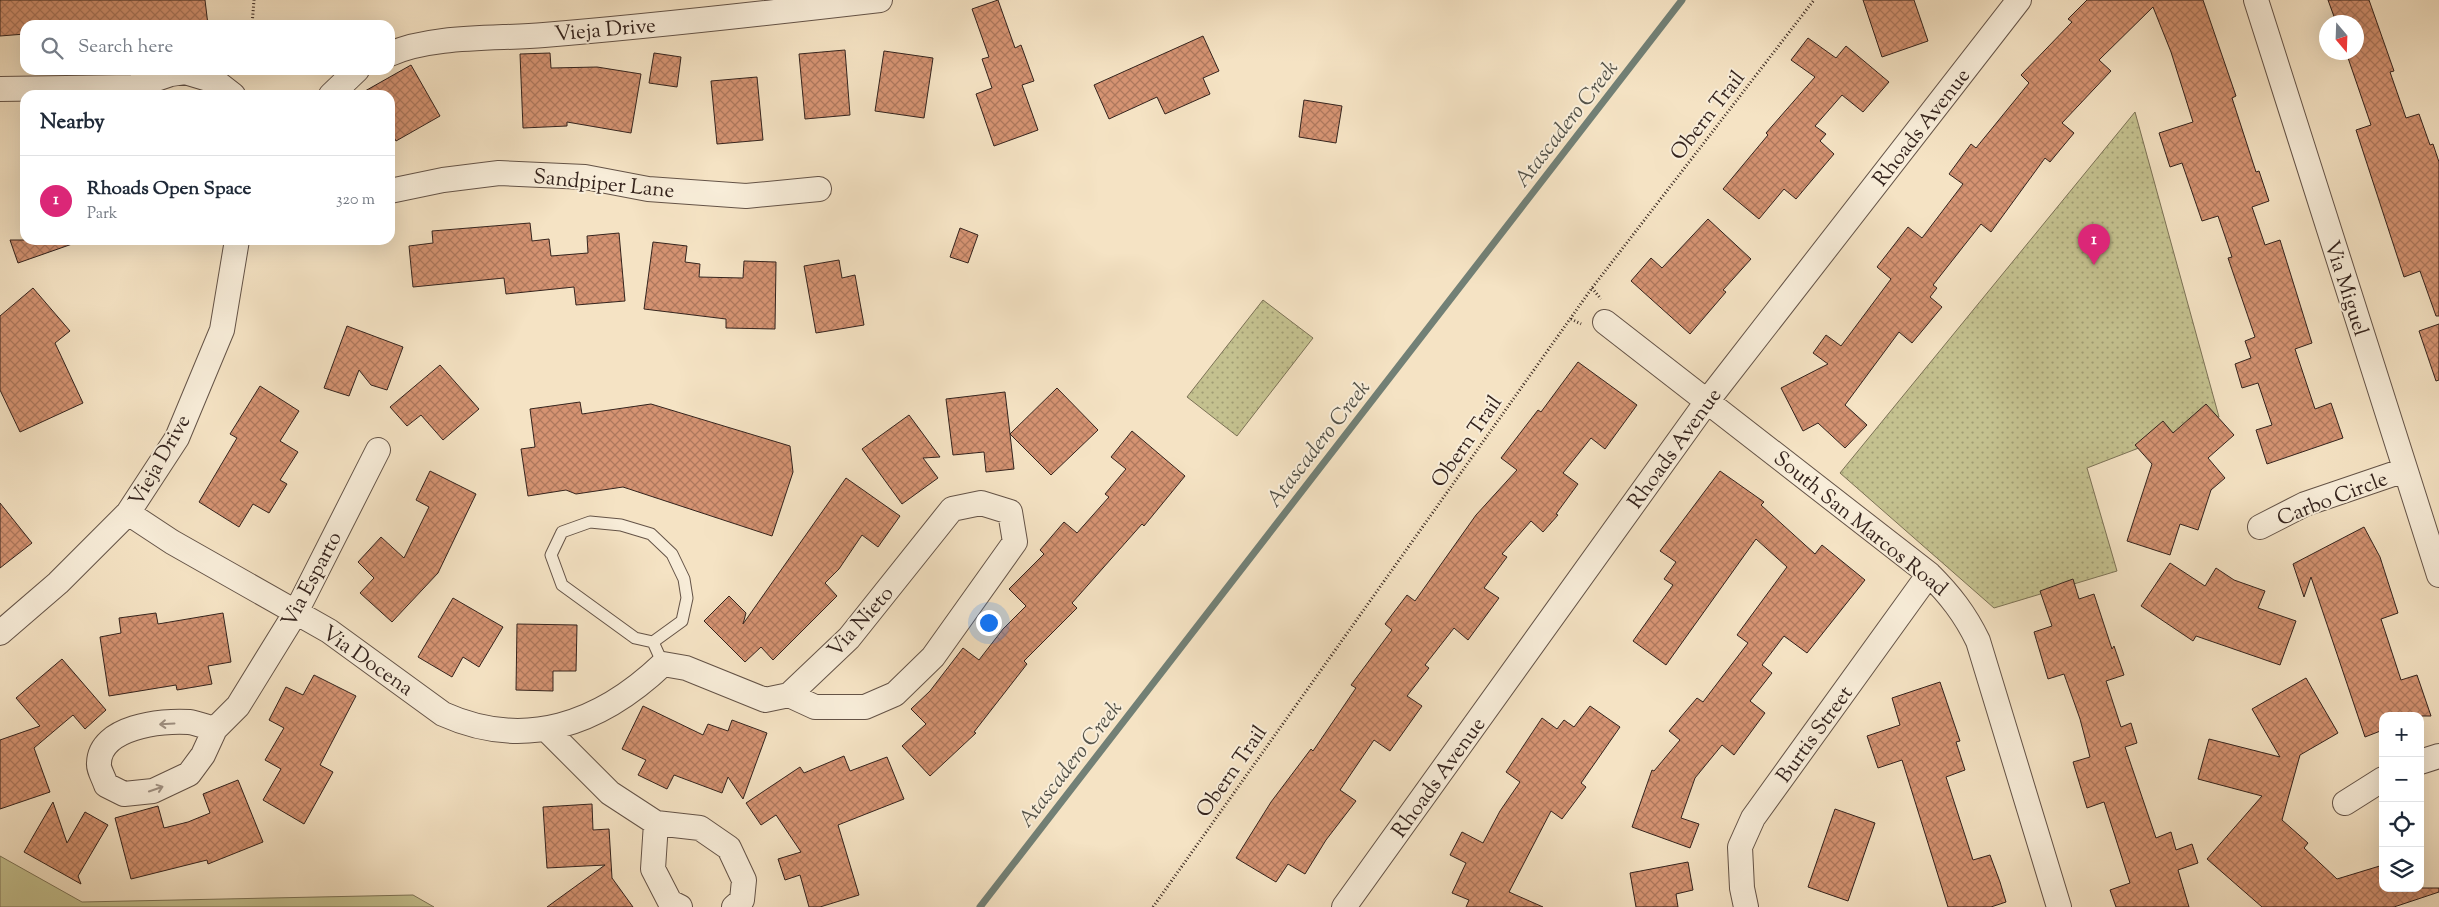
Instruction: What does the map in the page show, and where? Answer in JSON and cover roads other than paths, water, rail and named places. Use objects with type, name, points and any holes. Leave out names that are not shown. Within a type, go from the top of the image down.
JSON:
[{"type":"street","name":"Vieja Drive","points":[[395,52],[403,48],[456,40],[652,25],[880,0]]},
{"type":"street","name":"Rhoads Avenue","points":[[1344,907],[1708,400],[2019,0]]},
{"type":"street","name":"Via Miguel","points":[[2256,0],[2439,575]]},
{"type":"street","points":[[0,89],[134,87],[175,75]]},
{"type":"street","points":[[196,75],[215,80],[227,90]]},
{"type":"street","points":[[336,90],[352,75]]},
{"type":"street","name":"Sandpiper Lane","points":[[395,191],[443,180],[499,173],[585,177],[648,189],[746,196],[819,189]]},
{"type":"street","name":"Vieja Drive","points":[[0,633],[58,583],[128,513],[177,438],[222,330],[236,245]]},
{"type":"street","name":"South San Marcos Road","points":[[1605,322],[1708,400],[1929,574],[1954,600],[1968,619],[1978,641],[2059,907]]},
{"type":"street","name":"Via Esparto","points":[[215,730],[189,722],[151,725],[122,732],[104,745],[98,764],[106,785],[124,794],[153,791],[189,774],[203,756],[215,730],[238,706],[296,612],[378,450]]},
{"type":"street","name":"Carbo Circle","points":[[2260,527],[2304,504],[2405,470]]},
{"type":"street","name":"Via Nieto","points":[[981,503],[1010,512],[1014,542],[933,657],[895,694],[865,707],[815,707],[789,696],[849,638],[952,509],[981,503]]},
{"type":"street","name":"Via Docena","points":[[128,513],[172,542],[329,631],[442,714],[457,721],[500,731],[547,730],[594,714],[622,697],[663,664]]},
{"type":"street","name":"Burtis Street","points":[[1746,907],[1742,888],[1740,847],[1753,818],[1929,574]]},
{"type":"street","points":[[663,664],[686,668],[765,700],[789,696]]},
{"type":"street","points":[[547,730],[610,793],[656,823],[700,828],[729,848],[744,880],[742,900],[734,907]]},
{"type":"street","points":[[2424,761],[2439,756]]},
{"type":"street","points":[[2345,803],[2379,782]]},
{"type":"street","points":[[656,823],[653,869],[670,902],[680,907]]},
{"type":"lane","points":[[590,522],[622,525],[650,534],[672,554],[684,579],[687,598],[682,621],[653,642],[635,638],[562,585],[551,555],[562,532],[590,522]]},
{"type":"lane","points":[[653,642],[663,664]]},
{"type":"waterway","name":"Atascadero Creek","points":[[980,907],[1682,0]]},
{"type":"place","name":"Rhoads Open Space","points":[[2094,265]]}]
